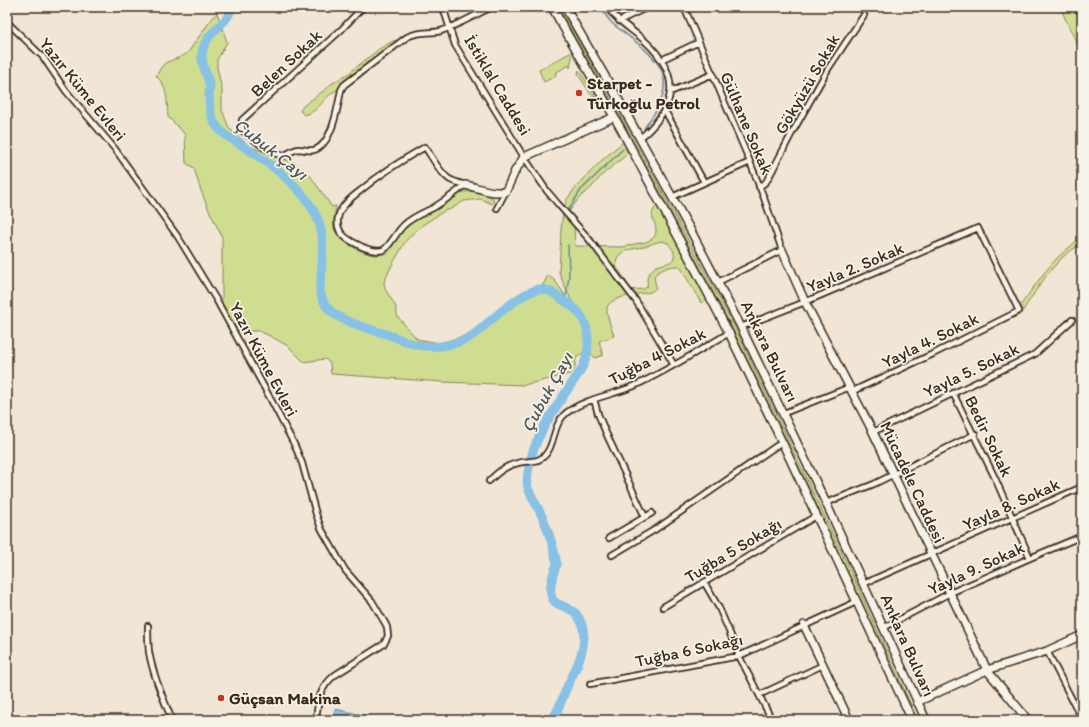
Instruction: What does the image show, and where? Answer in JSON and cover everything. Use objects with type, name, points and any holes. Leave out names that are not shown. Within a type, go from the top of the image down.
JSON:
[{"type":"main road","name":"Ankara Bulvarı","points":[[552,7],[614,117],[730,333],[782,442],[909,719]]},
{"type":"main road","name":"Ankara Bulvarı","points":[[565,7],[640,138],[741,327],[784,413],[926,720]]},
{"type":"main road","points":[[465,185],[493,192],[506,191],[515,171],[524,157],[614,117]]},
{"type":"main road","name":"Mücadele Caddesi","points":[[782,250],[805,302],[852,389],[894,474],[987,670],[1028,720]]},
{"type":"main road","points":[[804,626],[850,720]]},
{"type":"main road","points":[[917,702],[987,670],[1047,650],[1082,635]]},
{"type":"street","name":"Belen Sokak","points":[[363,7],[341,30],[242,120],[242,129],[244,132],[275,154],[285,155],[290,151],[312,150],[319,148],[328,136],[341,90],[344,86],[407,37],[418,33],[439,31],[449,27]]},
{"type":"street","name":"İstiklal Caddesi","points":[[443,7],[458,51],[524,157],[547,191],[589,239],[636,301],[674,365]]},
{"type":"street","points":[[449,27],[492,7]]},
{"type":"street","points":[[607,7],[619,21],[638,34],[647,43],[661,60],[668,74],[670,92],[664,109],[654,124],[640,138]]},
{"type":"street","points":[[619,21],[648,7]]},
{"type":"street","name":"Gülhane Sokak","points":[[684,7],[750,162],[782,250]]},
{"type":"street","points":[[1079,7],[1082,14]]},
{"type":"street","name":"Gökyüzü Sokak","points":[[759,187],[766,182],[828,69],[864,15]]},
{"type":"street","name":"Yazır Küme Evleri","points":[[7,22],[47,61],[66,91],[115,149],[178,236],[217,301],[288,432],[302,463],[321,528],[345,570],[372,601],[385,622],[388,636],[384,644],[335,675],[326,684],[319,698],[316,720]]},
{"type":"street","points":[[661,60],[699,42]]},
{"type":"street","points":[[670,92],[712,74]]},
{"type":"street","points":[[664,109],[704,182]]},
{"type":"street","points":[[426,147],[439,168],[450,179],[465,185],[444,201],[404,224],[389,245],[382,250],[366,249],[352,242],[342,235],[338,226],[339,213],[350,200],[397,163],[426,147]]},
{"type":"street","points":[[672,197],[750,162]]},
{"type":"street","points":[[497,208],[506,191]]},
{"type":"street","name":"Yayla 2. Sokak","points":[[741,327],[805,302],[978,228],[1019,311]]},
{"type":"street","points":[[718,282],[782,250]]},
{"type":"street","name":"Yayla 4. Sokak","points":[[784,413],[852,389],[933,354],[1019,311]]},
{"type":"street","name":"Yayla 5. Sokak","points":[[873,432],[1035,354],[1072,320]]},
{"type":"street","name":"Tuğba 4 Sokak","points":[[489,481],[501,469],[522,462],[541,459],[548,451],[562,416],[573,408],[594,399],[634,386],[730,333]]},
{"type":"street","name":"Bedir Sokak","points":[[953,393],[975,434],[1030,558]]},
{"type":"street","points":[[594,399],[598,414],[606,433],[645,516]]},
{"type":"street","points":[[826,503],[874,484],[975,434]]},
{"type":"street","points":[[612,555],[656,529],[782,442]]},
{"type":"street","name":"Yayla 8. Sokak","points":[[863,584],[1082,488]]},
{"type":"street","points":[[609,538],[652,513]]},
{"type":"street","name":"Tuğba 5 Sokağı","points":[[663,607],[816,516]]},
{"type":"street","name":"Yayla 9. Sokak","points":[[883,628],[950,593],[1082,536]]},
{"type":"street","points":[[704,582],[725,620],[739,656],[772,720]]},
{"type":"street","name":"Tuğba 6 Sokağı","points":[[590,684],[739,656],[856,602]]},
{"type":"street","points":[[148,626],[149,651],[153,668],[159,688],[172,720]]},
{"type":"street","points":[[1047,650],[1082,718]]},
{"type":"street","points":[[759,695],[823,665]]},
{"type":"green space","points":[[558,7],[560,7],[665,197],[734,326],[849,568],[918,720],[915,720],[774,415],[730,324],[659,190]]},
{"type":"green space","points":[[1060,7],[1082,7],[1082,55]]},
{"type":"green space","points":[[217,13],[227,42],[217,60],[217,67],[222,90],[222,110],[229,128],[251,147],[275,157],[293,162],[309,174],[332,207],[336,206],[334,222],[335,231],[352,247],[370,254],[377,255],[388,253],[398,235],[405,227],[418,218],[435,210],[457,195],[470,191],[485,194],[494,199],[492,204],[480,199],[464,201],[451,209],[444,211],[424,224],[405,242],[391,267],[384,282],[385,289],[395,305],[397,316],[417,339],[440,343],[470,334],[520,295],[530,289],[543,285],[548,275],[556,282],[578,316],[559,272],[563,210],[567,199],[576,187],[602,160],[623,142],[628,153],[603,174],[591,188],[581,196],[569,213],[574,226],[575,246],[623,247],[651,240],[654,238],[656,231],[652,215],[657,206],[707,299],[701,303],[679,266],[672,266],[662,270],[654,276],[656,288],[651,292],[619,298],[609,304],[607,314],[614,336],[599,341],[603,355],[595,358],[588,350],[576,358],[575,368],[570,374],[524,385],[443,382],[331,374],[330,363],[325,359],[304,362],[288,346],[270,336],[259,331],[238,331],[222,306],[222,237],[208,208],[194,168],[186,163],[185,135],[168,117],[165,90],[160,80],[156,76],[162,66],[167,62],[183,56],[189,51]],"holes":[[[659,241],[668,243],[674,253],[673,260],[657,266],[652,270],[647,276],[647,287],[643,289],[629,290],[625,279],[616,265],[619,255],[628,250],[643,247]]]},
{"type":"green space","points":[[398,40],[399,45],[389,54],[344,88],[332,93],[315,110],[304,115],[300,111],[303,106],[331,84],[349,73],[379,49],[393,41]]},
{"type":"green space","points":[[570,53],[572,57],[570,68],[569,65],[555,73],[556,76],[544,82],[539,70]]},
{"type":"green space","points":[[579,70],[598,101],[595,101],[578,74]]},
{"type":"green space","points":[[1082,236],[1082,243],[1066,254],[1058,262],[1042,282],[1022,312],[1020,306],[1044,273],[1057,258]]},
{"type":"water","points":[[335,709],[377,718],[376,720],[333,720]]},
{"type":"waterway","name":"Çubuk Çayı","points":[[232,7],[226,19],[207,39],[202,54],[210,87],[209,103],[212,116],[214,122],[221,131],[284,175],[313,209],[319,222],[323,242],[320,290],[322,298],[330,310],[341,318],[410,343],[421,346],[444,346],[467,339],[525,294],[543,289],[565,301],[580,314],[586,325],[588,345],[584,364],[555,408],[537,440],[527,477],[528,489],[546,526],[552,542],[557,564],[551,583],[552,598],[555,602],[570,609],[577,615],[584,633],[584,641],[580,658],[552,720]]},
{"type":"waterway","points":[[600,7],[614,25],[652,56],[662,71],[664,79],[662,98],[644,129]]},
{"type":"waterway","points":[[569,209],[581,190],[623,149]]},
{"type":"waterway","points":[[565,302],[569,276],[568,245]]},
{"type":"place","name":"Starpet - Türkoğlu Petrol","points":[[579,93]]},
{"type":"place","name":"Güçsan Makina","points":[[221,698]]}]
